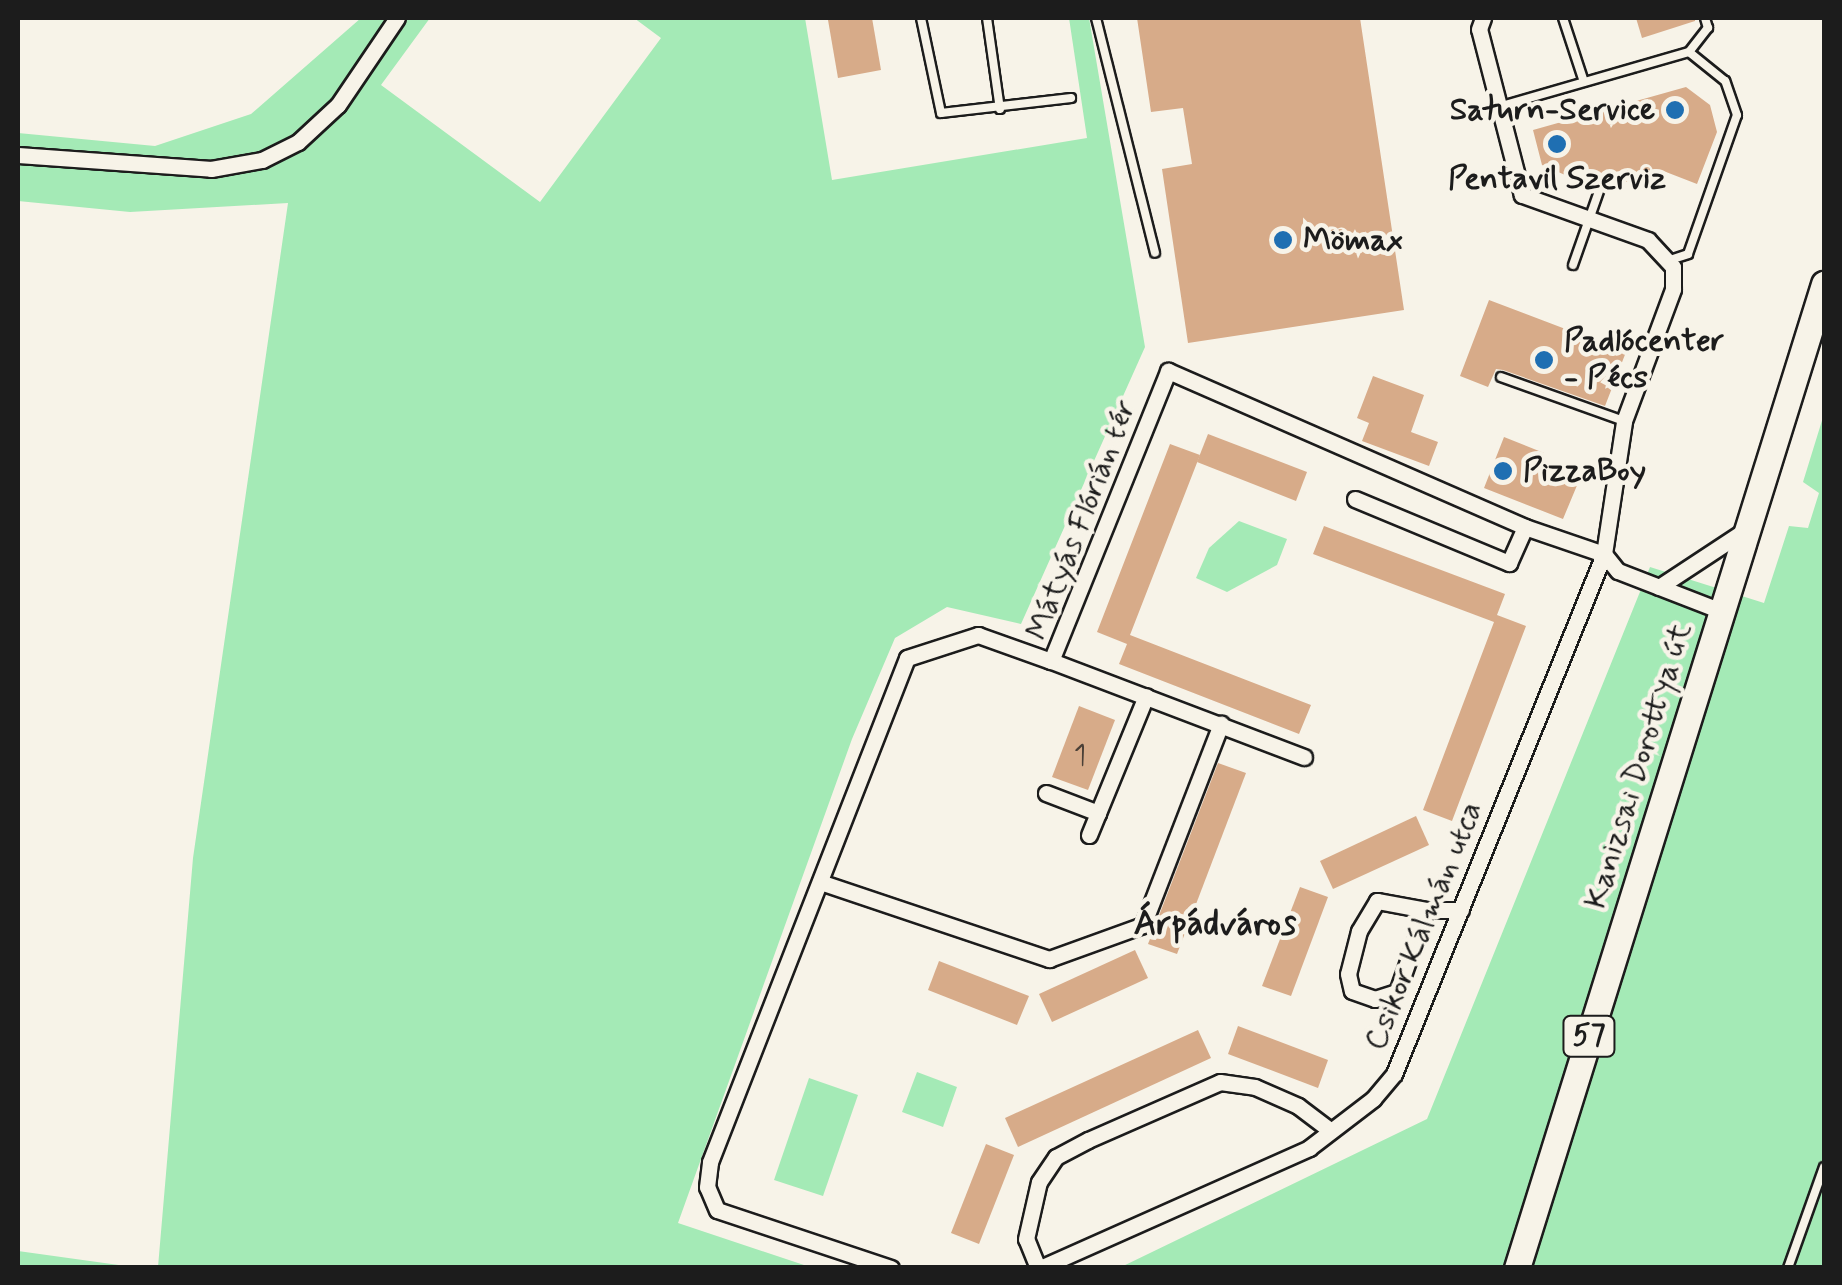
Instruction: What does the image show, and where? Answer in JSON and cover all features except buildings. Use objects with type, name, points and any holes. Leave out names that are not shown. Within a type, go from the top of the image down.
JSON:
[{"type":"main road","name":"Kanizsai Dorottya út","points":[[1517,1268],[1824,284]]},
{"type":"street","points":[[18,155],[211,168],[262,160],[298,142],[358,80],[397,18]]},
{"type":"street","points":[[1483,18],[1479,29],[1522,195],[1648,240],[1670,260]]},
{"type":"street","name":"Csikor Kálmán utca","points":[[1039,1268],[1309,1148],[1394,1074],[1604,554],[1624,421],[1673,289],[1670,260]]},
{"type":"street","name":"Mátyás Flórián tér","points":[[1304,757],[1052,661],[1168,371],[1525,527]]},
{"type":"street","points":[[1355,498],[1509,564],[1525,527],[1604,554],[1618,572],[1721,612]]},
{"type":"street","points":[[1659,588],[1748,529]]},
{"type":"street","points":[[891,1268],[717,1210],[707,1187],[710,1162],[907,658],[978,635],[1052,661]]},
{"type":"street","points":[[1090,835],[1146,696]]},
{"type":"street","points":[[820,882],[1049,959],[1143,925],[1220,724]]},
{"type":"street","points":[[1046,793],[1098,814]]},
{"type":"street","points":[[1426,910],[1397,992],[1375,999],[1352,991],[1348,974],[1377,900],[1426,910],[1461,910]]},
{"type":"street","points":[[1039,1268],[1026,1239],[1039,1182],[1056,1157],[1088,1140],[1220,1082],[1255,1087],[1298,1106],[1331,1131]]},
{"type":"lane","points":[[922,18],[941,113],[1072,98]]},
{"type":"lane","points":[[987,18],[1000,108]]},
{"type":"lane","points":[[1096,18],[1155,254]]},
{"type":"lane","points":[[1562,18],[1584,82]]},
{"type":"lane","points":[[1498,107],[1689,52],[1708,28],[1706,18]]},
{"type":"lane","points":[[1670,260],[1688,254],[1737,115],[1725,81],[1689,52]]},
{"type":"lane","points":[[1573,265],[1603,180]]},
{"type":"lane","points":[[1501,377],[1624,421]]},
{"type":"lane","points":[[1789,1267],[1824,1166]]},
{"type":"green space","points":[[361,18],[430,18],[381,85],[540,202],[661,38],[634,18],[805,18],[832,180],[1087,138],[1069,18],[1089,18],[1145,347],[1021,624],[947,607],[895,638],[852,739],[678,1223],[810,1267],[158,1267],[193,858],[288,203],[130,212],[18,201],[18,133],[155,146],[251,114]]},
{"type":"green space","points":[[1824,414],[1824,1267],[1119,1268],[1427,1119],[1650,567],[1764,603],[1789,526],[1808,528],[1819,493],[1803,482]]},
{"type":"green space","points":[[1239,521],[1287,539],[1277,565],[1227,592],[1196,578],[1209,548]]},
{"type":"green space","points":[[917,1072],[957,1087],[943,1127],[902,1112]]},
{"type":"green space","points":[[809,1078],[858,1095],[823,1196],[774,1180]]},
{"type":"green space","points":[[18,1251],[133,1267],[18,1267]]},
{"type":"place","name":"Saturn-Service","points":[[1675,110]]},
{"type":"place","name":"Pentavil Szerviz","points":[[1557,144]]},
{"type":"place","name":"Mömax","points":[[1283,240]]},
{"type":"place","name":"Padlócenter - Pécs","points":[[1544,360]]},
{"type":"place","name":"PizzaBoy","points":[[1503,471]]},
{"type":"district","name":"Árpádváros","points":[[1215,924]]}]
